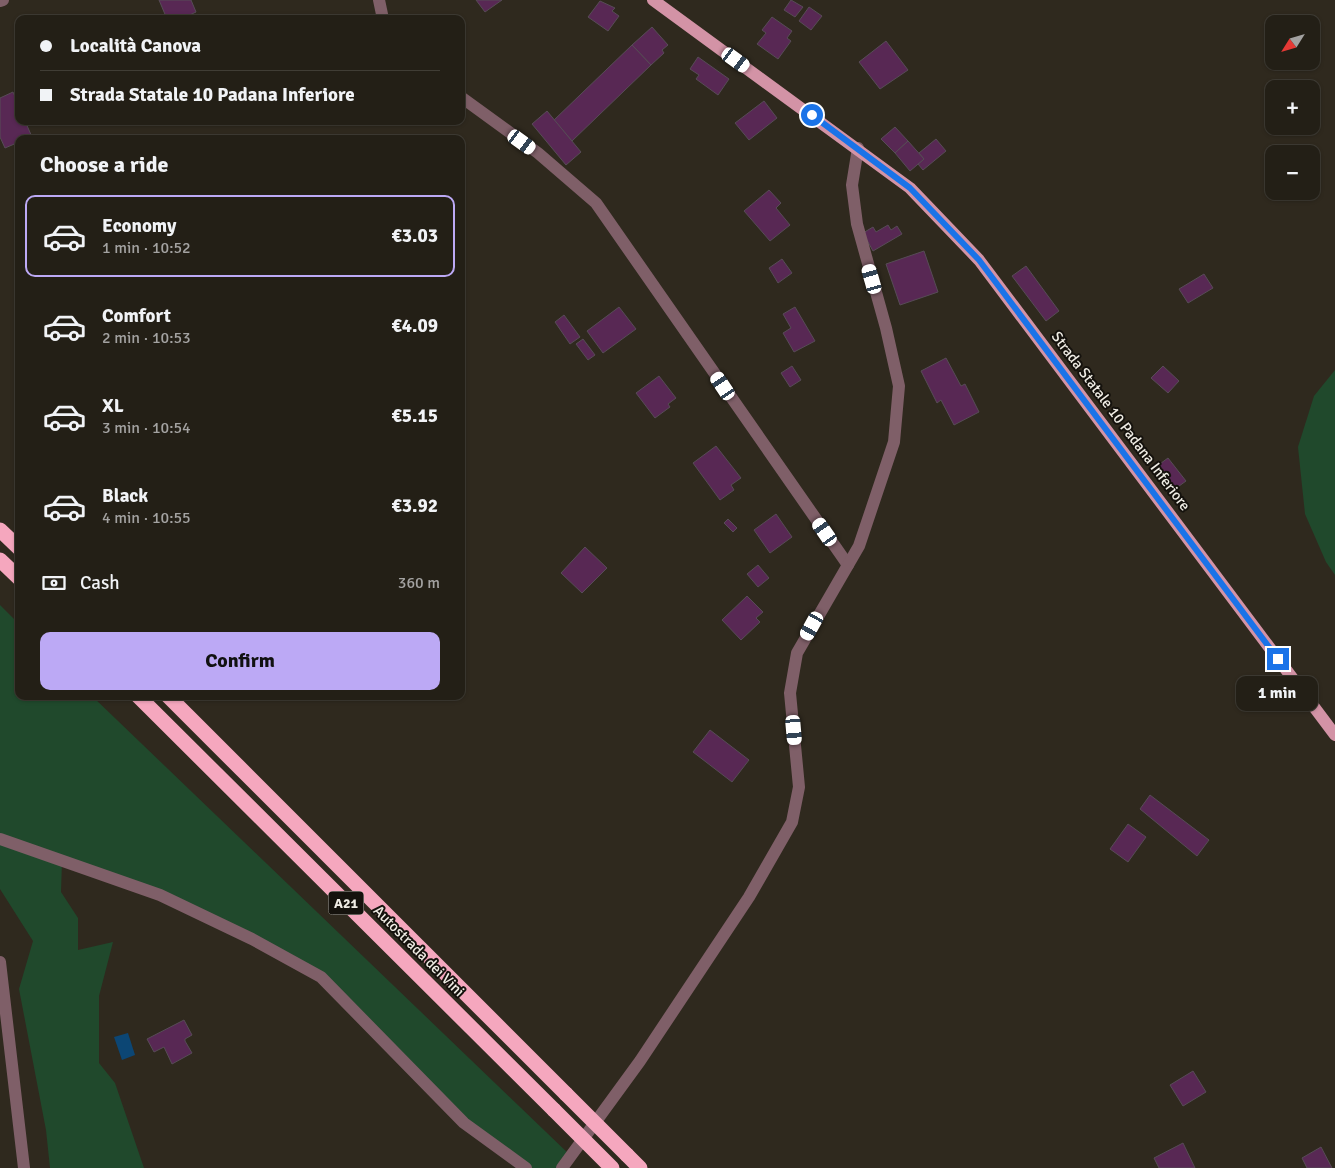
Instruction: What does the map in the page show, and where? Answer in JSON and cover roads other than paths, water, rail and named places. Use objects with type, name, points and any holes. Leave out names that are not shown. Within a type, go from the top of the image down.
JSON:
[{"type":"highway","points":[[0,530],[15,544]]},
{"type":"highway","points":[[0,560],[15,574]]},
{"type":"highway","name":"Autostrada dei Vini","points":[[142,700],[612,1168]]},
{"type":"highway","name":"Autostrada dei Vini","points":[[172,700],[640,1168]]},
{"type":"main road","name":"Strada Statale 10 Padana Inferiore","points":[[653,0],[858,148],[910,188],[979,260],[1335,735]]},
{"type":"street","points":[[379,0],[382,15]]},
{"type":"street","points":[[465,100],[538,153],[596,203],[848,565]]},
{"type":"street","points":[[562,1168],[646,1053],[748,897],[792,822],[799,787],[790,692],[797,653],[859,546],[894,442],[899,386],[886,328],[857,224],[852,185],[858,148]]},
{"type":"street","points":[[0,839],[160,895],[252,939],[321,977],[464,1123],[526,1168]]},
{"type":"street","points":[[0,962],[24,1168]]},
{"type":"water","points":[[128,1033],[135,1055],[122,1060],[114,1037]]}]
